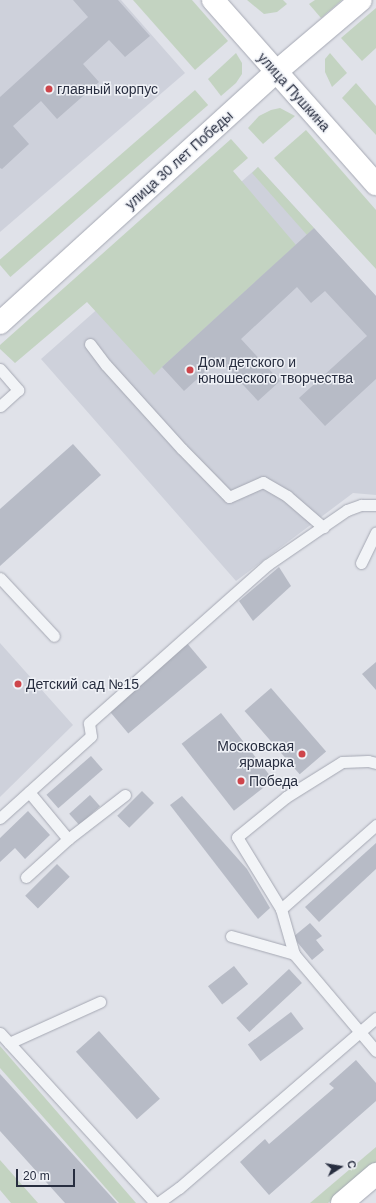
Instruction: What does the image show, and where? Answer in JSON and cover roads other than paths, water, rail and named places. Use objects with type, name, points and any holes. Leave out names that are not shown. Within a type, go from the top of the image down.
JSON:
[{"type":"street","name":"улица Пушкина","points":[[213,0],[376,184]]},
{"type":"street","name":"улица 30 лет Победы","points":[[0,323],[276,72],[361,0]]},
{"type":"street","points":[[342,1203],[376,1174]]},
{"type":"lane","points":[[90,344],[106,365],[172,438],[229,497],[263,482],[287,496],[323,527]]},
{"type":"lane","points":[[0,369],[18,390],[0,406]]},
{"type":"lane","points":[[0,818],[91,736],[89,723],[267,565],[347,510],[361,505],[376,505]]},
{"type":"lane","points":[[361,563],[376,532]]},
{"type":"lane","points":[[0,578],[54,636]]},
{"type":"lane","points":[[376,763],[368,761],[342,762],[286,797],[236,837],[281,909],[294,954],[376,1051]]},
{"type":"lane","points":[[29,792],[68,839]]},
{"type":"lane","points":[[26,877],[68,839],[125,795]]},
{"type":"lane","points":[[281,909],[376,825]]},
{"type":"lane","points":[[232,936],[294,954]]},
{"type":"lane","points":[[9,1043],[100,1002]]},
{"type":"lane","points":[[0,1033],[157,1203],[179,1188],[376,1018]]},
{"type":"place","name":"главный корпус","points":[[49,89]]},
{"type":"place","name":"Дом детского и юношеского творчества","points":[[190,370]]},
{"type":"place","name":"Детский сад №15","points":[[18,684]]},
{"type":"place","name":"Московская ярмарка","points":[[302,754]]},
{"type":"place","name":"Победа","points":[[241,781]]}]
